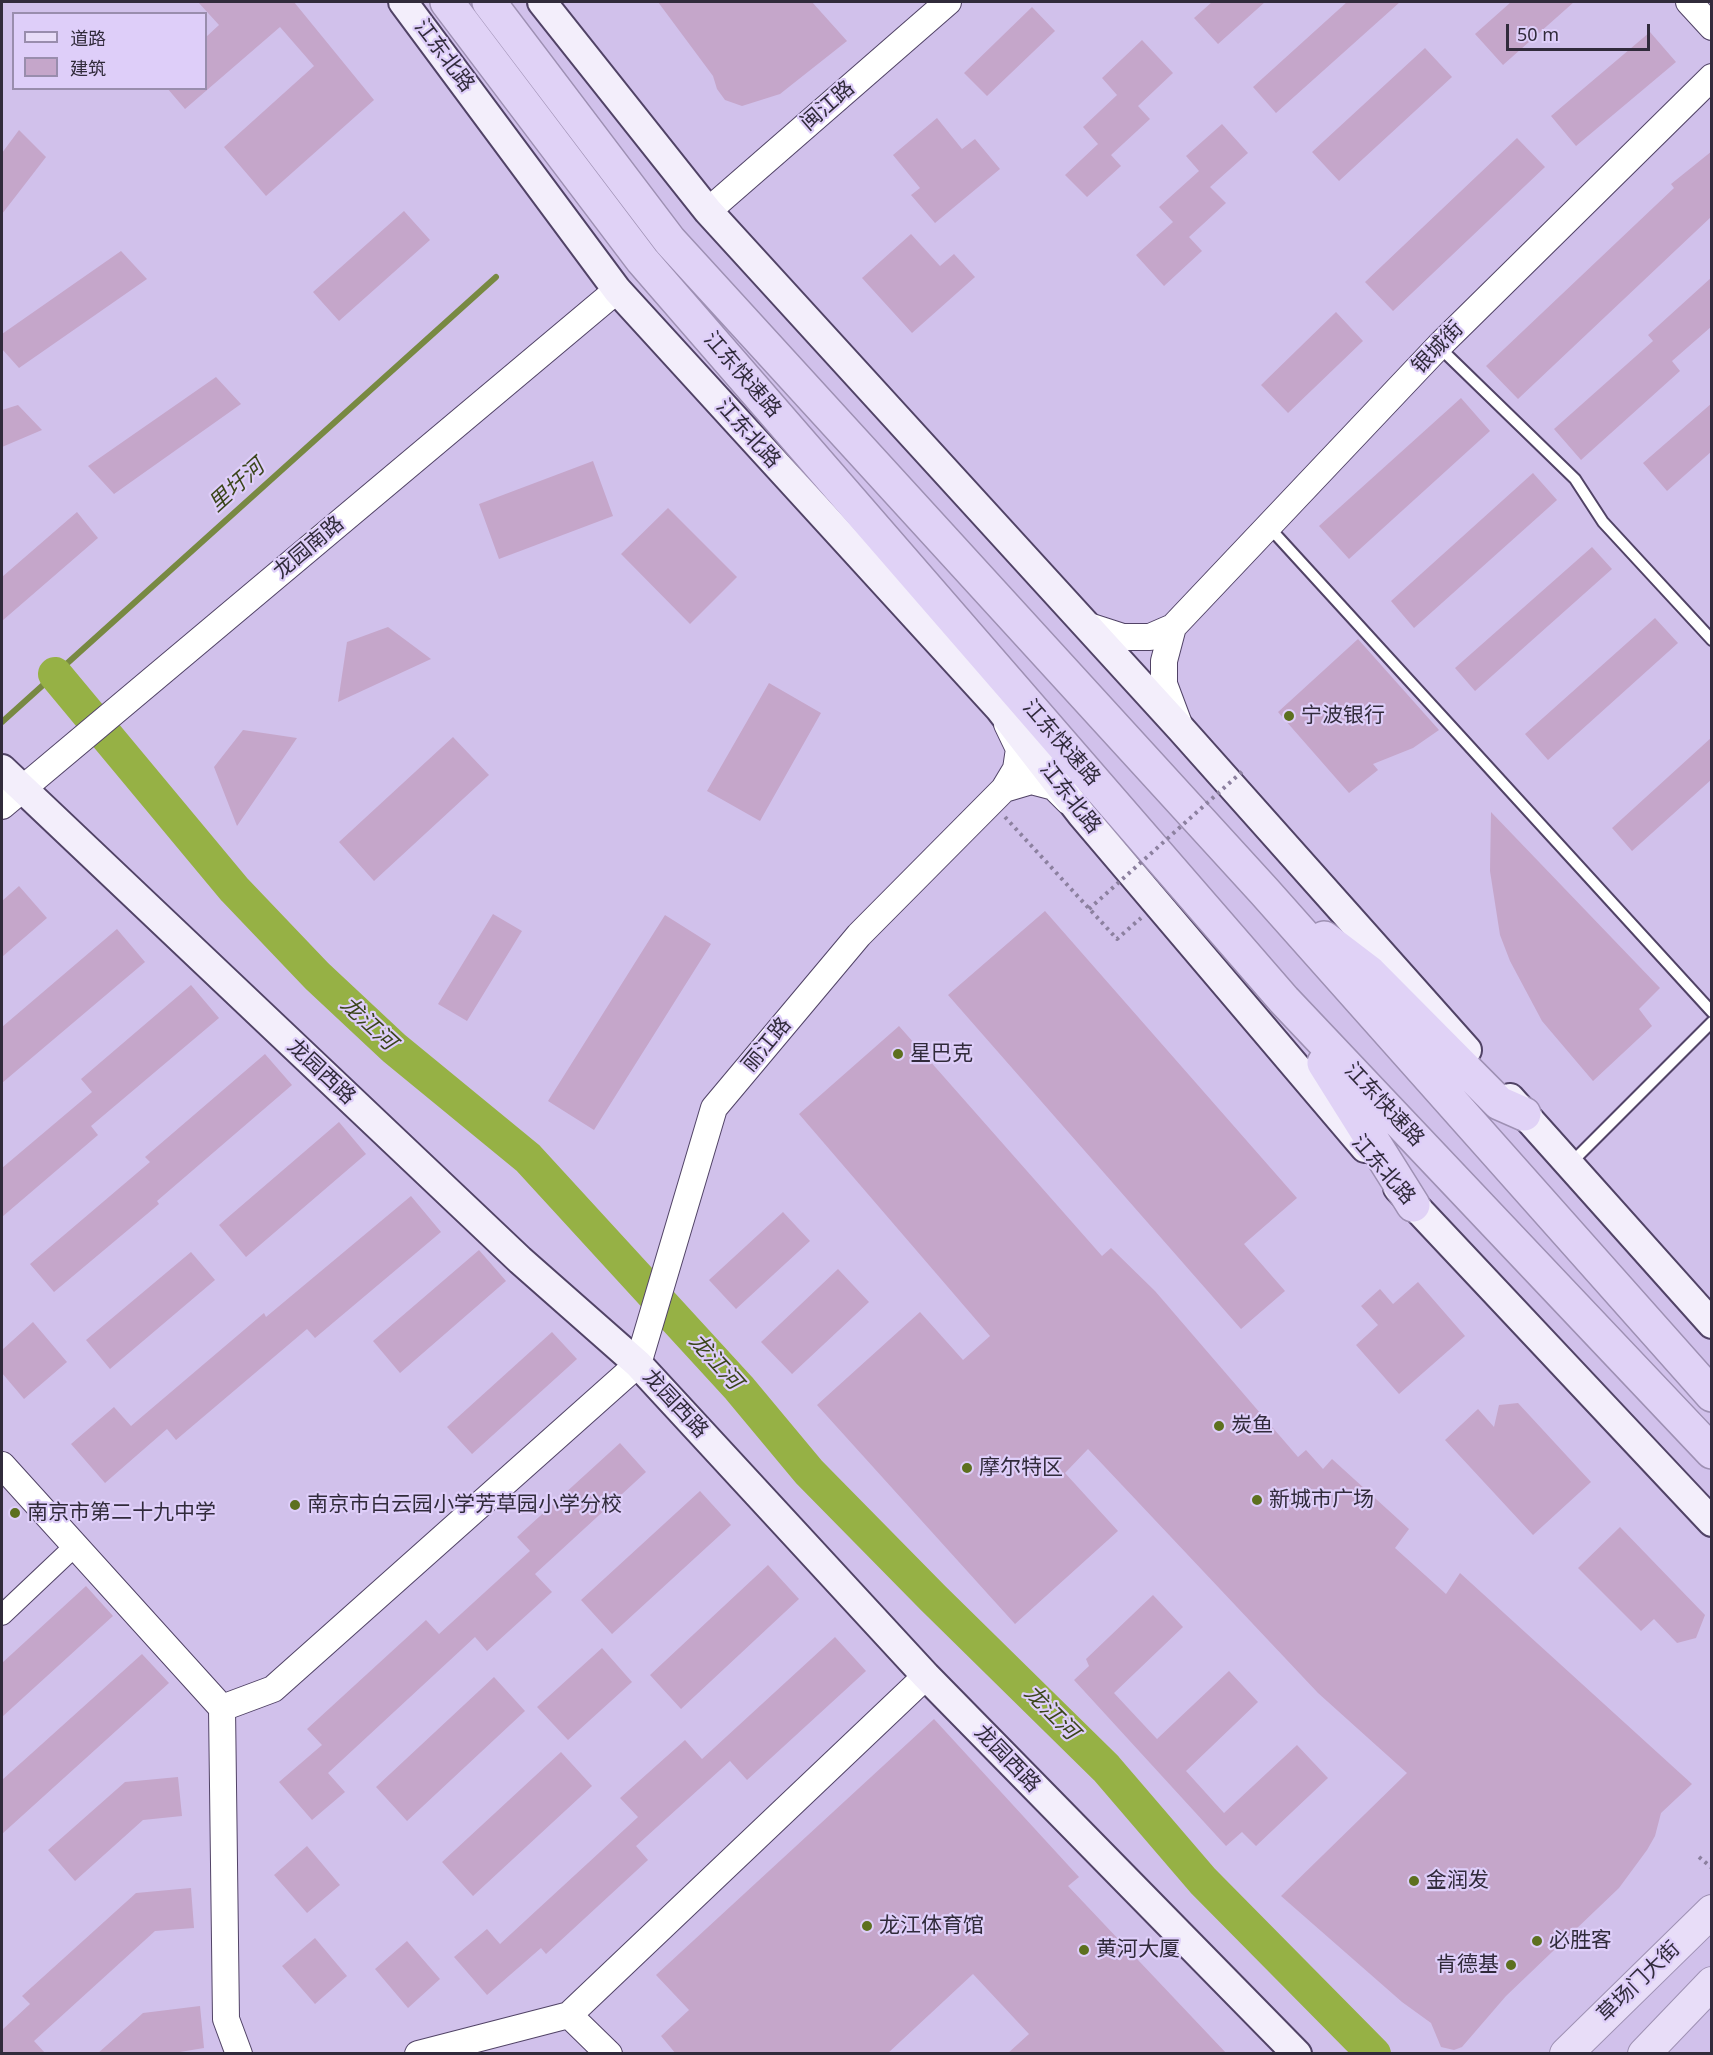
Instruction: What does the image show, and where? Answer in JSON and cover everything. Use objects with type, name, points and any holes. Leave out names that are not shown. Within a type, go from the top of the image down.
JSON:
[{"type":"highway","name":"江东快速路","points":[[447,2],[642,260],[1284,1000],[1712,1452]]},
{"type":"highway","name":"江东快速路","points":[[489,2],[670,241],[1264,891],[1712,1395]]},
{"type":"highway","points":[[1264,891],[1370,973],[1499,1103],[1524,1114]]},
{"type":"highway","points":[[1284,1000],[1413,1205]]},
{"type":"main road","name":"江东北路","points":[[403,2],[617,290],[999,708],[1082,815],[1156,904],[1413,1205],[1712,1522]]},
{"type":"main road","points":[[542,2],[708,210],[1181,729],[1712,1324]]},
{"type":"main road","name":"龙园西路","points":[[8,788],[520,1260],[638,1364],[926,1676],[1297,2054]]},
{"type":"main road","name":"草场门大街","points":[[1566,2054],[1712,1911]]},
{"type":"main road","points":[[1644,2054],[1712,1983]]},
{"type":"street","name":"闽江路","points":[[708,210],[948,2]]},
{"type":"street","points":[[1689,2],[1712,27]]},
{"type":"street","name":"银城街","points":[[1086,625],[1123,637],[1150,637],[1173,627],[1439,346],[1712,77]]},
{"type":"street","name":"龙园南路","points":[[8,788],[617,290]]},
{"type":"street","name":"银城街","points":[[1173,627],[1164,661],[1164,684],[1181,729]]},
{"type":"street","name":"丽江路","points":[[638,1364],[714,1108],[859,935],[997,795],[1016,769],[1019,749],[999,708]]},
{"type":"street","points":[[997,795],[1031,781],[1054,787],[1082,815]]},
{"type":"street","points":[[222,1708],[273,1689],[638,1364]]},
{"type":"street","points":[[2,1465],[222,1708],[226,2019],[239,2054]]},
{"type":"street","points":[[2,1615],[75,1546]]},
{"type":"street","points":[[418,2054],[569,2015],[926,1676]]},
{"type":"street","points":[[569,2015],[609,2054]]},
{"type":"lane","points":[[1439,346],[1575,479],[1603,522],[1712,640]]},
{"type":"lane","points":[[1268,526],[1712,1012]]},
{"type":"lane","points":[[1569,1165],[1712,1022]]},
{"type":"path","points":[[1089,909],[1245,769]]},
{"type":"path","points":[[997,795],[1089,909],[1117,939],[1156,904]]},
{"type":"path","points":[[1699,1857],[1712,1868]]},
{"type":"building","points":[[198,2],[294,2],[374,100],[266,196],[224,147],[314,66],[280,27],[185,109],[169,90],[207,90],[207,36],[219,25]]},
{"type":"building","points":[[658,2],[812,2],[847,41],[780,94],[742,106],[725,100],[717,89],[713,76]]},
{"type":"building","points":[[1212,2],[1265,2],[1218,44],[1194,18]]},
{"type":"building","points":[[1347,2],[1400,2],[1276,113],[1253,87]]},
{"type":"building","points":[[1511,2],[1574,2],[1503,65],[1475,34]]},
{"type":"building","points":[[1032,7],[1055,31],[987,96],[964,73]]},
{"type":"building","points":[[1650,32],[1676,62],[1576,146],[1551,116]]},
{"type":"building","points":[[1142,40],[1173,73],[1138,106],[1150,119],[1111,155],[1121,166],[1087,197],[1065,175],[1098,144],[1083,127],[1117,95],[1102,78]]},
{"type":"building","points":[[1425,48],[1452,77],[1339,181],[1312,152]]},
{"type":"building","points":[[937,118],[962,149],[975,139],[1000,169],[935,223],[911,195],[920,188],[893,155]]},
{"type":"building","points":[[1222,124],[1248,153],[1210,187],[1226,203],[1189,237],[1202,251],[1164,286],[1136,255],[1173,222],[1159,207],[1199,171],[1186,156]]},
{"type":"building","points":[[19,130],[46,157],[2,214],[2,153]]},
{"type":"building","points":[[1517,138],[1545,167],[1393,311],[1365,282]]},
{"type":"building","points":[[1712,151],[1712,216],[1518,399],[1486,366],[1674,188],[1671,184]]},
{"type":"building","points":[[404,211],[430,240],[339,321],[313,292]]},
{"type":"building","points":[[911,234],[940,266],[954,254],[975,277],[912,333],[862,278]]},
{"type":"building","points":[[121,251],[147,279],[19,368],[2,349],[2,334]]},
{"type":"building","points":[[1712,277],[1712,326],[1672,361],[1680,371],[1581,460],[1554,429],[1653,341],[1648,335]]},
{"type":"building","points":[[1336,312],[1363,341],[1288,413],[1261,385]]},
{"type":"building","points":[[216,377],[241,404],[114,494],[88,466]]},
{"type":"building","points":[[1461,398],[1490,431],[1349,559],[1319,526]]},
{"type":"building","points":[[1712,403],[1712,451],[1667,491],[1643,463]]},
{"type":"building","points":[[18,405],[42,430],[2,447],[2,410]]},
{"type":"building","points":[[593,461],[613,516],[499,559],[479,504]]},
{"type":"building","points":[[1533,473],[1557,500],[1414,628],[1391,601]]},
{"type":"building","points":[[668,508],[737,577],[690,624],[621,554]]},
{"type":"building","points":[[77,512],[98,538],[2,621],[2,577]]},
{"type":"building","points":[[1592,547],[1612,569],[1475,691],[1455,668]]},
{"type":"building","points":[[1655,618],[1678,643],[1548,760],[1525,734]]},
{"type":"building","points":[[388,627],[431,659],[338,702],[347,642]]},
{"type":"building","points":[[1358,639],[1439,730],[1413,748],[1373,764],[1378,770],[1349,793],[1278,712]]},
{"type":"building","points":[[769,683],[821,713],[760,821],[707,791]]},
{"type":"building","points":[[243,730],[297,738],[237,826],[214,767]]},
{"type":"building","points":[[453,737],[489,775],[374,881],[339,842]]},
{"type":"building","points":[[1712,737],[1712,779],[1632,851],[1612,828]]},
{"type":"building","points":[[1491,812],[1660,988],[1639,1009],[1652,1026],[1593,1081],[1542,1021],[1510,961],[1500,935],[1490,871]]},
{"type":"building","points":[[19,886],[47,918],[2,957],[2,901]]},
{"type":"building","points":[[1045,911],[1297,1198],[1244,1244],[1285,1291],[1241,1329],[948,995]]},
{"type":"building","points":[[493,914],[522,931],[467,1021],[438,1004]]},
{"type":"building","points":[[665,915],[711,944],[594,1130],[548,1101]]},
{"type":"building","points":[[117,929],[145,962],[2,1083],[2,1027]]},
{"type":"building","points":[[191,985],[219,1018],[91,1126],[98,1135],[2,1217],[2,1168],[92,1092],[81,1079]]},
{"type":"building","name":"新城市广场","points":[[899,1026],[1102,1256],[1111,1248],[1155,1291],[1298,1457],[1306,1450],[1323,1469],[1332,1459],[1409,1529],[1395,1548],[1446,1594],[1460,1573],[1692,1784],[1661,1813],[1655,1836],[1619,1888],[1506,1996],[1462,2047],[1454,2050],[1441,2047],[1431,2023],[1402,2002],[1281,1896],[1407,1773],[1318,1693],[1088,1449],[1065,1473],[1118,1531],[1015,1624],[817,1405],[920,1312],[963,1360],[990,1336],[799,1114]]},
{"type":"building","points":[[265,1054],[292,1085],[157,1201],[159,1204],[54,1292],[30,1264],[150,1162],[145,1157]]},
{"type":"building","points":[[339,1122],[366,1154],[246,1257],[219,1225]]},
{"type":"building","points":[[411,1196],[441,1232],[315,1338],[307,1329],[176,1440],[167,1429],[105,1483],[71,1444],[114,1407],[131,1426],[264,1313],[266,1317]]},
{"type":"building","points":[[783,1212],[810,1241],[736,1309],[709,1280]]},
{"type":"building","points":[[479,1250],[506,1281],[400,1373],[373,1341]]},
{"type":"building","points":[[191,1252],[215,1280],[110,1369],[86,1340]]},
{"type":"building","points":[[838,1269],[869,1302],[792,1374],[761,1342]]},
{"type":"building","points":[[1418,1282],[1465,1336],[1399,1394],[1356,1345],[1378,1325],[1361,1306],[1380,1289],[1393,1304]]},
{"type":"building","points":[[33,1322],[67,1362],[24,1399],[2,1373],[2,1350]]},
{"type":"building","points":[[552,1332],[577,1359],[472,1454],[447,1427]]},
{"type":"building","points":[[1518,1403],[1591,1482],[1533,1535],[1445,1440],[1478,1409],[1494,1427],[1499,1405]]},
{"type":"building","points":[[620,1443],[646,1472],[535,1574],[552,1592],[487,1651],[475,1637],[328,1773],[345,1792],[312,1820],[279,1782],[322,1745],[307,1729],[426,1620],[439,1634],[530,1551],[517,1537]]},
{"type":"building","points":[[700,1491],[731,1525],[612,1634],[581,1600]]},
{"type":"building","points":[[1620,1527],[1705,1615],[1696,1638],[1677,1643],[1654,1619],[1641,1631],[1578,1568]]},
{"type":"building","points":[[768,1565],[799,1599],[681,1709],[650,1675]]},
{"type":"building","points":[[86,1586],[113,1616],[2,1717],[2,1663]]},
{"type":"building","points":[[1153,1595],[1183,1627],[1114,1693],[1157,1739],[1229,1671],[1258,1702],[1186,1771],[1224,1813],[1297,1745],[1328,1778],[1256,1846],[1242,1832],[1226,1846],[1074,1680],[1089,1666],[1086,1659]]},
{"type":"building","points":[[835,1637],[866,1671],[747,1780],[730,1761],[636,1846],[648,1860],[546,1954],[541,1948],[487,1995],[454,1957],[487,1929],[500,1944],[638,1817],[620,1798],[685,1740],[702,1759]]},
{"type":"building","points":[[602,1648],[632,1682],[568,1740],[537,1707]]},
{"type":"building","points":[[142,1654],[169,1683],[2,1834],[2,1780]]},
{"type":"building","points":[[494,1677],[525,1711],[407,1821],[376,1787]]},
{"type":"building","name":"龙江体育馆","points":[[934,1719],[1079,1877],[1068,1886],[1227,2054],[1007,2054],[1029,2034],[973,1974],[887,2054],[676,2054],[661,2036],[689,2010],[656,1975]]},
{"type":"building","points":[[561,1752],[592,1786],[473,1896],[442,1862]]},
{"type":"building","points":[[178,1777],[182,1816],[143,1820],[75,1881],[48,1850],[125,1782]]},
{"type":"building","points":[[307,1846],[340,1885],[307,1913],[274,1875]]},
{"type":"building","points":[[191,1888],[194,1928],[155,1931],[34,2041],[46,2054],[2,2054],[2,2030],[30,2004],[22,1996],[136,1893]]},
{"type":"building","points":[[315,1938],[347,1976],[315,2004],[282,1966]]},
{"type":"building","points":[[407,1941],[440,1979],[408,2008],[375,1969]]},
{"type":"building","points":[[200,2006],[204,2048],[168,2054],[97,2054],[143,2013]]},
{"type":"waterway","name":"里圩河","points":[[2,722],[496,277]]},
{"type":"waterway","name":"龙江河","points":[[55,674],[234,889],[317,976],[394,1048],[528,1158],[739,1388],[809,1472],[1106,1768],[1203,1881],[1374,2054]]},
{"type":"place","name":"宁波银行","points":[[1289,716]]},
{"type":"place","name":"星巴克","points":[[898,1054]]},
{"type":"place","name":"炭鱼","points":[[1219,1426]]},
{"type":"place","name":"摩尔特区","points":[[967,1468]]},
{"type":"place","name":"新城市广场","points":[[1257,1500]]},
{"type":"place","name":"南京市白云园小学芳草园小学分校","points":[[295,1505]]},
{"type":"place","name":"南京市第二十九中学","points":[[15,1513]]},
{"type":"place","name":"金润发","points":[[1414,1881]]},
{"type":"place","name":"龙江体育馆","points":[[867,1926]]},
{"type":"place","name":"必胜客","points":[[1537,1941]]},
{"type":"place","name":"黄河大厦","points":[[1084,1950]]},
{"type":"place","name":"肯德基","points":[[1511,1965]]}]
